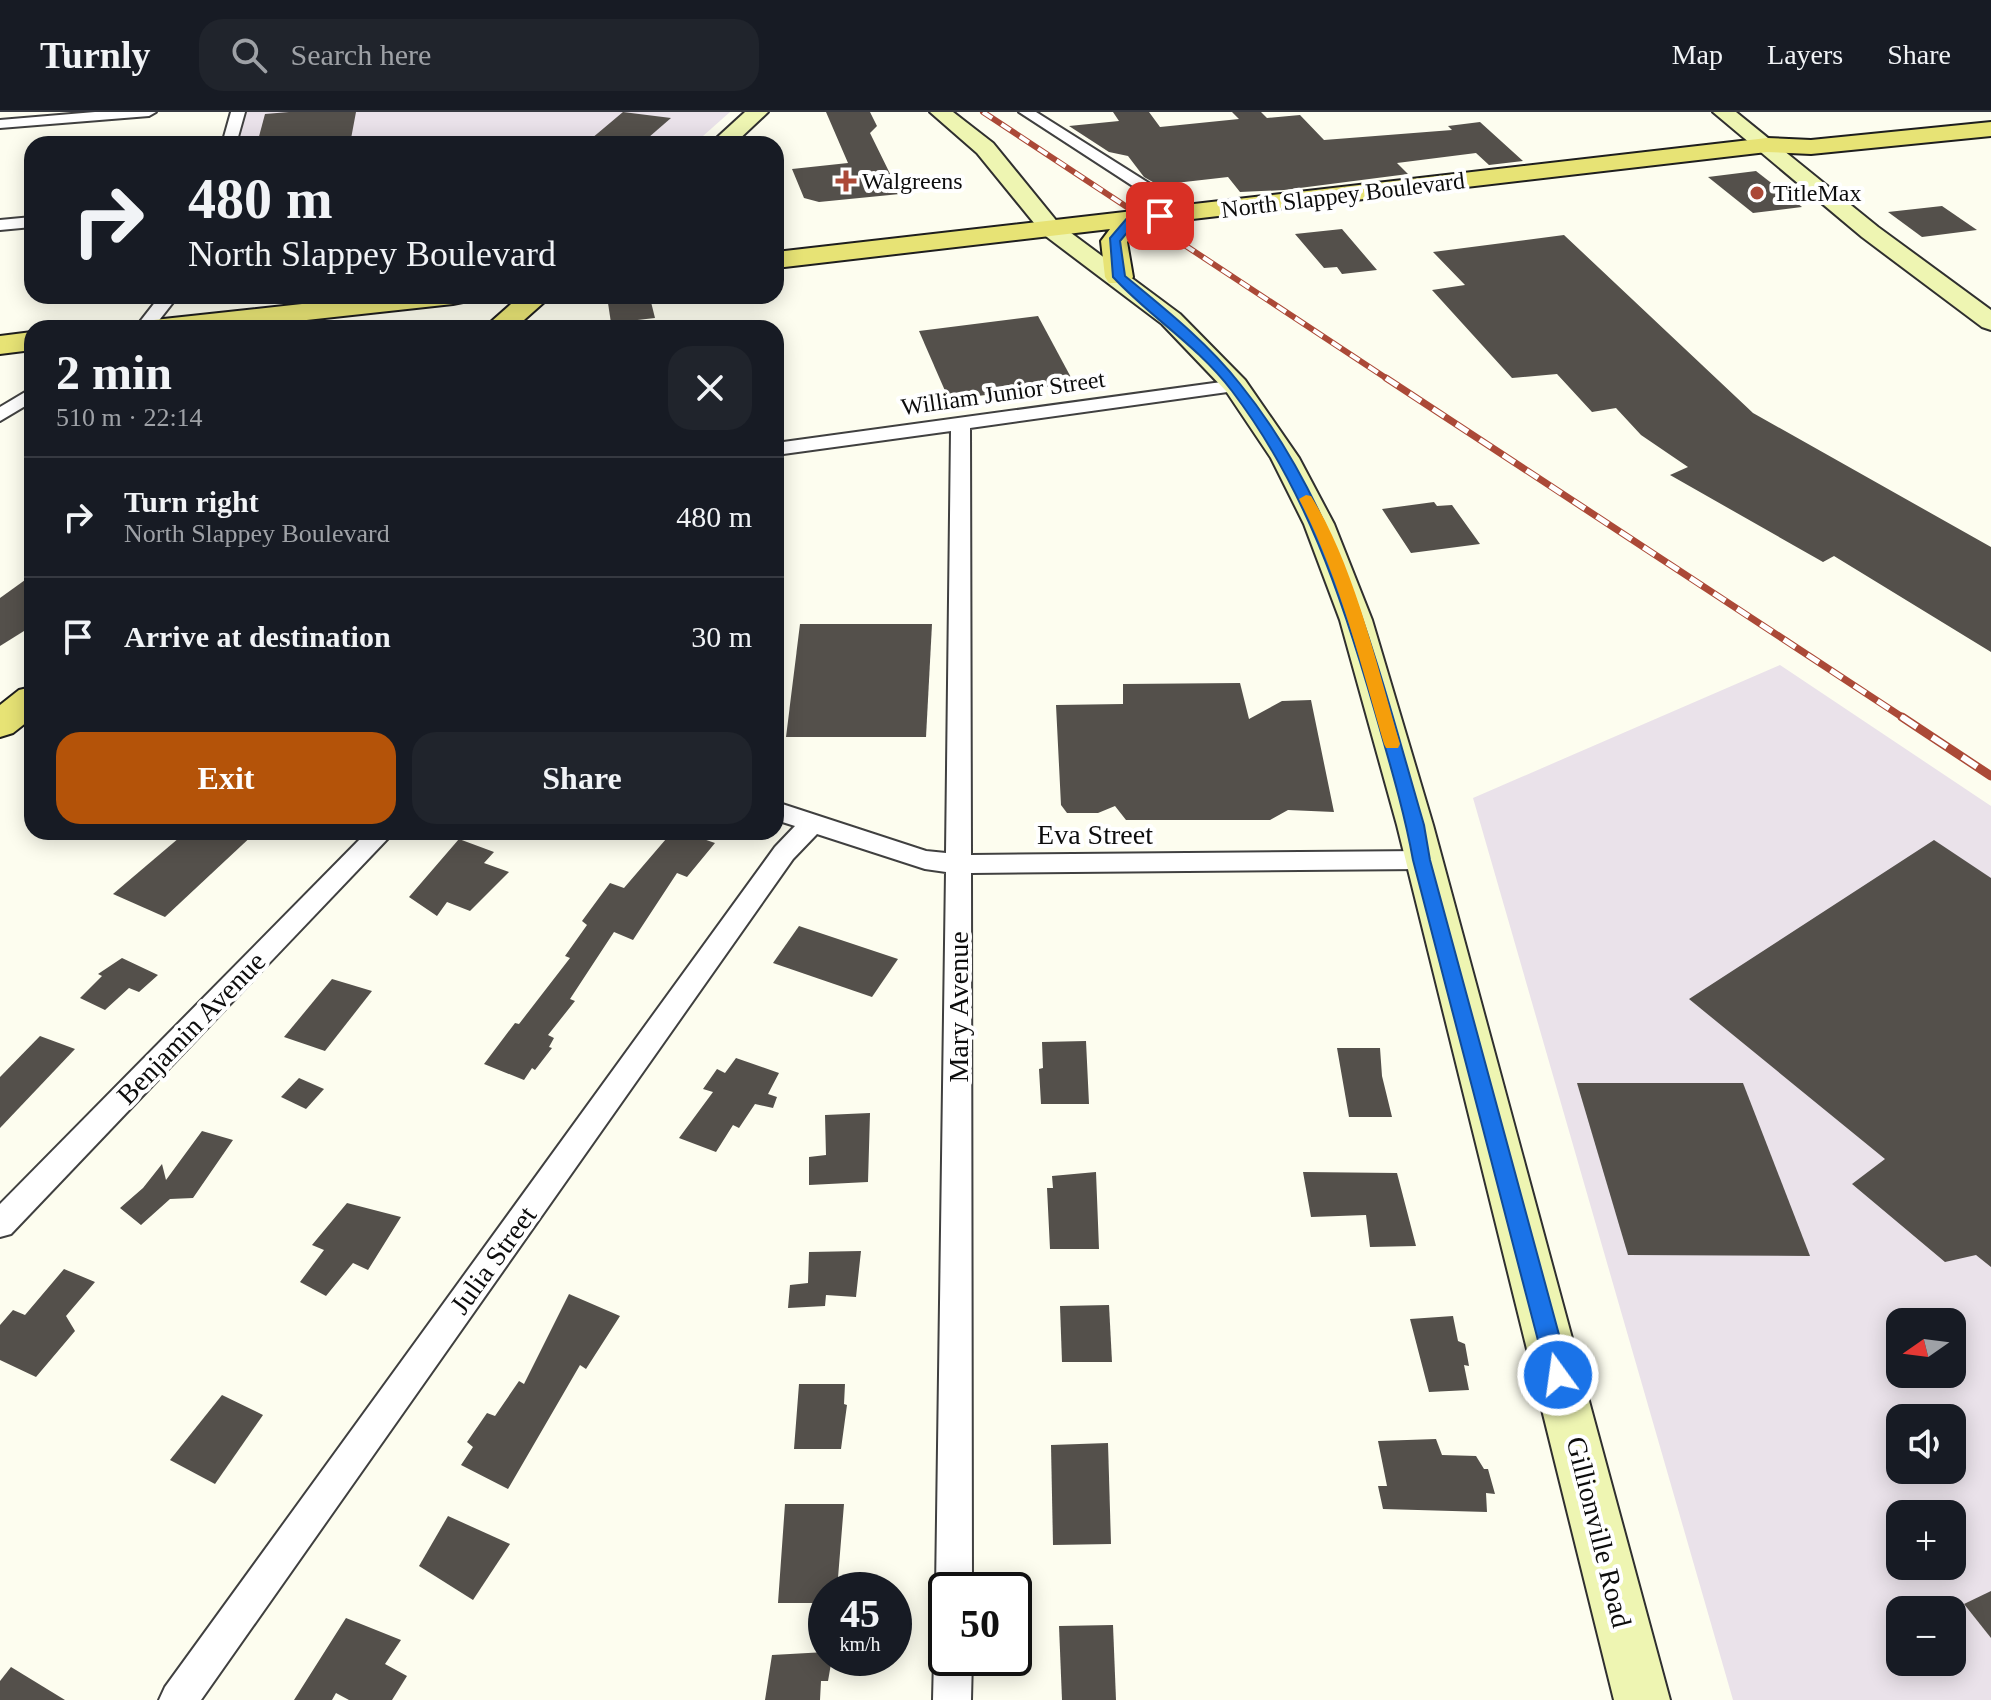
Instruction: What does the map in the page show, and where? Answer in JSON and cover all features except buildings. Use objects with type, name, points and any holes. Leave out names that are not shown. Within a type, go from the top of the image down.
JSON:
[{"type":"main road","points":[[730,136],[758,112]]},
{"type":"main road","name":"Gillionville Road","points":[[940,112],[985,148],[1051,229],[1119,277],[1178,326],[1236,386],[1285,458],[1324,536],[1356,620],[1415,825],[1642,1700]]},
{"type":"main road","points":[[1723,112],[1870,232],[1991,322]]},
{"type":"main road","name":"North Slappey Boulevard","points":[[1767,145],[1793,136],[1991,113]]},
{"type":"main road","name":"North Slappey Boulevard","points":[[784,259],[1767,145],[1811,147],[1991,129]]},
{"type":"main road","points":[[1119,277],[1114,241],[1132,220]]},
{"type":"main road","points":[[229,320],[378,304]]},
{"type":"main road","points":[[508,320],[527,304]]},
{"type":"main road","points":[[0,345],[24,342]]},
{"type":"main road","points":[[0,724],[24,705]]},
{"type":"street","points":[[0,124],[149,112]]},
{"type":"street","points":[[231,136],[238,112]]},
{"type":"street","points":[[1026,112],[1168,202],[1176,214]]},
{"type":"street","points":[[0,225],[24,223]]},
{"type":"street","points":[[150,320],[163,304]]},
{"type":"street","name":"William Junior Street","points":[[784,448],[1236,386]]},
{"type":"street","points":[[0,415],[24,399]]},
{"type":"street","name":"Mary Avenue","points":[[954,1572],[961,424]]},
{"type":"street","name":"Eva Street","points":[[784,814],[925,860],[959,864],[1422,860]]},
{"type":"street","name":"Julia Street","points":[[178,1700],[784,853],[812,824]]},
{"type":"street","name":"Benjamin Avenue","points":[[0,1224],[374,840]]},
{"type":"street","points":[[952,1700],[953,1676]]},
{"type":"shaded area","points":[[232,112],[730,112],[703,136],[223,136]]},
{"type":"shaded area","points":[[1780,665],[1991,806],[1991,1700],[1733,1700],[1473,798]]},
{"type":"railway","points":[[983,112],[1389,380]]},
{"type":"railway","points":[[1386,378],[1905,719]]},
{"type":"railway","points":[[1902,717],[1991,776]]},
{"type":"slow traffic","points":[[1306,499],[1319,524],[1356,620],[1392,744]]},
{"type":"place","name":"Walgreens","points":[[846,181]]},
{"type":"place","name":"TitleMax","points":[[1757,193]]},
{"type":"route","points":[[1160,216],[1132,220],[1114,241],[1119,277],[1171,319],[1236,386],[1285,458],[1319,524],[1356,620],[1415,825],[1558,1375]]}]
